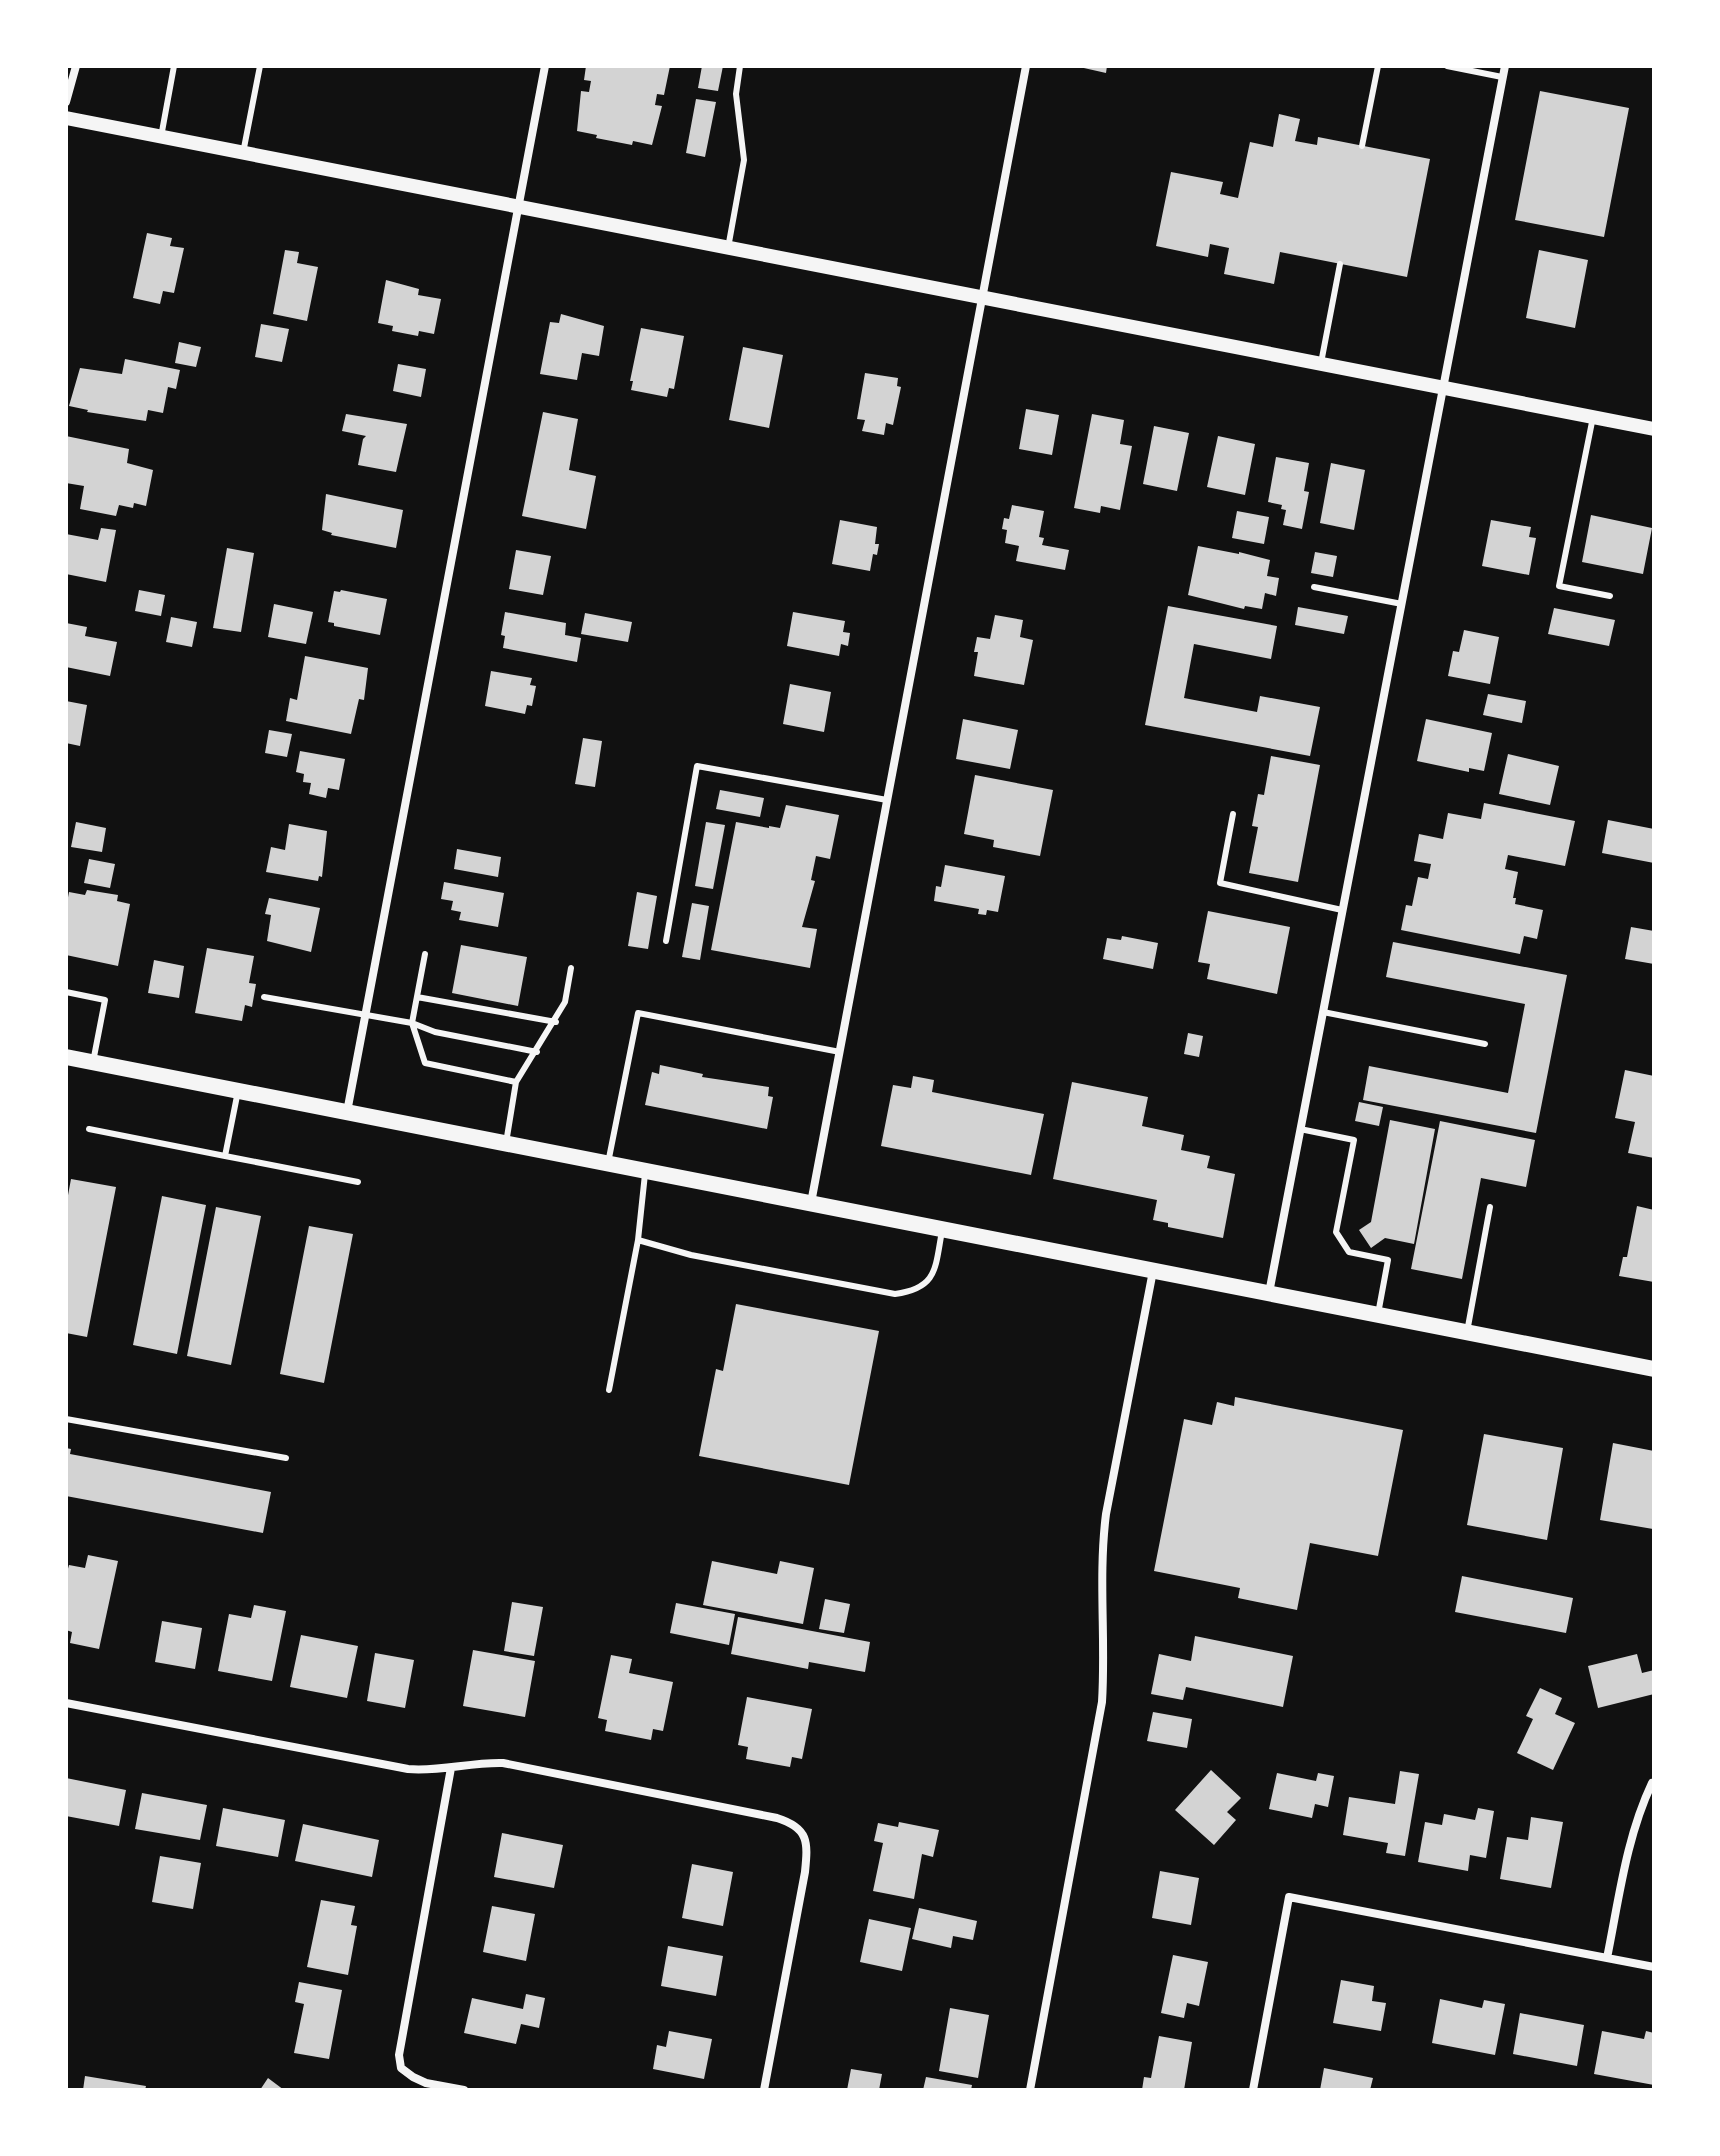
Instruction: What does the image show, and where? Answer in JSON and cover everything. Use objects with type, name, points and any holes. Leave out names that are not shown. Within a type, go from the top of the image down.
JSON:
[{"type":"main road","points":[[66,1057],[1654,1369]]},
{"type":"street","points":[[66,102],[76,66]]},
{"type":"street","points":[[347,1112],[545,66]]},
{"type":"street","points":[[811,1203],[1026,66]]},
{"type":"street","points":[[1269,1293],[1505,66]]},
{"type":"street","points":[[66,118],[1654,429]]},
{"type":"street","points":[[1030,2090],[1100,1715],[1104,1665],[1101,1553],[1153,1270]]},
{"type":"street","points":[[66,1703],[408,1769],[433,1771],[503,1763],[777,1818],[797,1826],[803,1832],[806,1844],[805,1872],[764,2090]]},
{"type":"street","points":[[451,1768],[401,2040],[401,2068],[426,2083],[464,2090]]},
{"type":"street","points":[[1607,1958],[1630,1842],[1638,1812],[1652,1783]]},
{"type":"street","points":[[1253,2090],[1289,1897],[1654,1967]]},
{"type":"lane","points":[[161,137],[174,66]]},
{"type":"lane","points":[[243,153],[260,66]]},
{"type":"lane","points":[[728,248],[745,149],[736,94],[740,66]]},
{"type":"lane","points":[[1362,146],[1378,66]]},
{"type":"lane","points":[[1447,66],[1502,77]]},
{"type":"lane","points":[[1321,364],[1340,264]]},
{"type":"lane","points":[[1593,417],[1559,586],[1610,596]]},
{"type":"lane","points":[[1314,587],[1402,604]]},
{"type":"lane","points":[[666,941],[697,766],[887,800]]},
{"type":"lane","points":[[1233,814],[1220,883],[1342,910]]},
{"type":"lane","points":[[425,954],[412,1023],[425,1063],[516,1082]]},
{"type":"lane","points":[[506,1143],[516,1082],[556,1022],[565,1002],[571,968]]},
{"type":"lane","points":[[66,992],[105,1000],[93,1062]]},
{"type":"lane","points":[[264,997],[412,1023],[435,1032],[537,1052]]},
{"type":"lane","points":[[417,997],[556,1022]]},
{"type":"lane","points":[[1323,1012],[1485,1044]]},
{"type":"lane","points":[[608,1163],[638,1013],[840,1052]]},
{"type":"lane","points":[[225,1156],[238,1091]]},
{"type":"lane","points":[[89,1129],[358,1182]]},
{"type":"lane","points":[[1300,1129],[1354,1140],[1336,1232],[1349,1252],[1388,1260],[1378,1314]]},
{"type":"lane","points":[[609,1390],[638,1240],[646,1171]]},
{"type":"lane","points":[[1467,1332],[1490,1207]]},
{"type":"lane","points":[[638,1240],[691,1255],[895,1294],[913,1291],[928,1283],[935,1271],[943,1229]]},
{"type":"lane","points":[[66,1419],[286,1458]]},
{"type":"building","points":[[586,66],[670,66],[664,95],[657,94],[655,105],[662,106],[652,145],[633,141],[632,145],[577,131],[581,91],[589,92],[591,81],[584,80]]},
{"type":"building","points":[[702,66],[723,66],[718,91],[698,88]]},
{"type":"building","points":[[1075,66],[1107,66],[1106,73]]},
{"type":"building","points":[[1540,91],[1629,108],[1604,237],[1515,220]]},
{"type":"building","points":[[696,99],[716,102],[705,157],[686,153]]},
{"type":"building","points":[[1279,114],[1300,119],[1295,141],[1317,145],[1318,137],[1430,159],[1407,277],[1280,252],[1274,284],[1224,274],[1229,248],[1210,244],[1208,257],[1156,246],[1171,172],[1223,182],[1220,194],[1238,198],[1250,142],[1273,147]]},
{"type":"building","points":[[147,233],[172,238],[170,246],[184,248],[174,293],[163,291],[160,304],[133,298]]},
{"type":"building","points":[[285,250],[299,252],[297,263],[318,267],[307,321],[273,314]]},
{"type":"building","points":[[1539,250],[1588,260],[1575,328],[1526,318]]},
{"type":"building","points":[[386,280],[419,289],[418,295],[441,299],[434,334],[419,331],[418,336],[392,331],[393,326],[378,323]]},
{"type":"building","points":[[561,314],[604,326],[599,356],[582,353],[577,380],[540,374],[550,322],[559,323]]},
{"type":"building","points":[[261,324],[289,329],[282,362],[255,357]]},
{"type":"building","points":[[641,328],[684,336],[674,389],[669,388],[667,397],[631,390],[633,381],[630,381]]},
{"type":"building","points":[[179,342],[201,347],[196,367],[175,363]]},
{"type":"building","points":[[743,347],[783,355],[769,428],[729,420]]},
{"type":"building","points":[[125,359],[180,370],[176,389],[168,387],[163,413],[148,410],[146,421],[87,412],[69,406],[80,368],[122,374]]},
{"type":"building","points":[[398,364],[426,369],[421,397],[393,391]]},
{"type":"building","points":[[865,373],[898,378],[897,386],[901,387],[893,425],[886,423],[884,435],[862,431],[865,420],[857,419]]},
{"type":"building","points":[[1026,409],[1059,415],[1052,455],[1019,449]]},
{"type":"building","points":[[543,412],[578,419],[569,470],[596,476],[586,529],[522,516]]},
{"type":"building","points":[[346,414],[407,424],[396,472],[358,465],[366,436],[342,431]]},
{"type":"building","points":[[1092,414],[1124,420],[1120,444],[1132,446],[1120,510],[1101,506],[1100,513],[1074,508]]},
{"type":"building","points":[[1154,426],[1189,433],[1177,491],[1143,484]]},
{"type":"building","points":[[66,436],[129,449],[127,463],[153,470],[146,506],[134,503],[133,508],[119,505],[116,516],[80,509],[84,486],[66,483]]},
{"type":"building","points":[[1218,436],[1255,444],[1245,495],[1207,487]]},
{"type":"building","points":[[1276,457],[1309,463],[1304,491],[1309,492],[1302,529],[1283,525],[1286,510],[1281,509],[1282,505],[1268,502]]},
{"type":"building","points":[[1331,463],[1365,470],[1354,530],[1320,523]]},
{"type":"building","points":[[326,494],[403,510],[396,548],[331,535],[322,530]]},
{"type":"building","points":[[1012,505],[1044,511],[1039,537],[1044,538],[1042,545],[1069,550],[1065,570],[1016,561],[1019,546],[1005,543],[1007,530],[1002,529],[1004,518],[1009,519]]},
{"type":"building","points":[[1237,511],[1269,517],[1264,544],[1232,538]]},
{"type":"building","points":[[1591,515],[1652,528],[1643,574],[1582,562]]},
{"type":"building","points":[[840,520],[877,527],[875,544],[879,544],[877,555],[873,554],[870,571],[832,564]]},
{"type":"building","points":[[1491,520],[1531,527],[1529,537],[1536,538],[1529,575],[1482,566]]},
{"type":"building","points":[[101,528],[116,530],[106,582],[66,574],[66,534],[98,540]]},
{"type":"building","points":[[1198,546],[1270,560],[1267,576],[1279,578],[1276,596],[1265,593],[1262,609],[1245,606],[1244,609],[1188,595]]},
{"type":"building","points":[[227,548],[254,553],[241,632],[213,628]]},
{"type":"building","points":[[516,550],[551,556],[543,595],[509,589]]},
{"type":"building","points":[[1315,552],[1337,556],[1333,577],[1311,573]]},
{"type":"building","points":[[139,590],[165,595],[161,616],[135,611]]},
{"type":"building","points":[[334,591],[387,599],[380,635],[334,626],[334,623],[328,622]]},
{"type":"building","points":[[274,604],[313,612],[306,644],[268,637]]},
{"type":"building","points":[[1168,606],[1277,626],[1271,659],[1194,644],[1184,698],[1257,712],[1260,696],[1320,707],[1310,756],[1145,725]]},
{"type":"building","points":[[1298,607],[1348,616],[1344,634],[1295,625]]},
{"type":"building","points":[[1554,608],[1615,620],[1609,646],[1548,634]]},
{"type":"building","points":[[505,612],[566,623],[565,635],[581,638],[577,662],[503,648],[505,636],[501,635]]},
{"type":"building","points":[[793,612],[845,621],[843,632],[850,633],[848,646],[841,644],[839,656],[787,646]]},
{"type":"building","points":[[585,613],[632,622],[628,642],[581,634]]},
{"type":"building","points":[[995,615],[1023,620],[1020,637],[1033,640],[1024,685],[974,676],[977,637],[990,639]]},
{"type":"building","points":[[171,617],[197,622],[192,647],[166,642]]},
{"type":"building","points":[[66,623],[87,627],[85,636],[117,642],[110,676],[66,667]]},
{"type":"building","points":[[1464,630],[1499,637],[1490,684],[1448,676],[1453,651],[1459,652]]},
{"type":"building","points":[[305,656],[368,668],[364,700],[359,699],[351,734],[286,721],[290,698],[297,700]]},
{"type":"building","points":[[491,671],[532,678],[530,685],[536,686],[532,706],[527,705],[525,714],[485,706]]},
{"type":"building","points":[[790,684],[831,692],[824,732],[783,724]]},
{"type":"building","points":[[1488,694],[1526,701],[1522,723],[1483,715]]},
{"type":"building","points":[[66,701],[87,705],[80,746],[66,743]]},
{"type":"building","points":[[963,719],[1018,730],[1010,769],[956,759]]},
{"type":"building","points":[[1426,719],[1492,733],[1484,771],[1469,768],[1469,772],[1417,761]]},
{"type":"building","points":[[269,730],[292,734],[287,757],[265,753]]},
{"type":"building","points":[[583,738],[602,741],[595,787],[575,784]]},
{"type":"building","points":[[300,751],[345,759],[339,790],[328,788],[326,798],[309,794],[311,783],[303,782],[304,774],[296,772]]},
{"type":"building","points":[[1508,754],[1559,766],[1550,805],[1499,794]]},
{"type":"building","points":[[1271,756],[1320,765],[1298,882],[1249,873],[1258,827],[1252,826],[1258,794],[1264,795]]},
{"type":"building","points":[[975,775],[1053,790],[1040,856],[993,847],[994,840],[964,834]]},
{"type":"building","points":[[720,790],[764,798],[760,817],[716,809]]},
{"type":"building","points":[[1484,803],[1575,821],[1565,866],[1508,855],[1505,869],[1518,872],[1513,898],[1516,898],[1515,904],[1543,910],[1537,939],[1524,936],[1520,954],[1401,930],[1406,905],[1412,906],[1418,877],[1428,879],[1431,864],[1414,861],[1419,834],[1443,839],[1448,813],[1481,819]]},
{"type":"building","points":[[786,805],[839,815],[830,859],[816,856],[811,880],[815,881],[802,927],[817,929],[810,968],[711,950],[736,822],[780,828]]},
{"type":"building","points":[[1608,820],[1654,829],[1654,863],[1602,853]]},
{"type":"building","points":[[76,822],[106,828],[102,852],[71,847]]},
{"type":"building","points":[[706,822],[725,825],[713,889],[695,886]]},
{"type":"building","points":[[289,824],[327,831],[322,877],[319,876],[318,881],[266,872],[271,847],[285,850]]},
{"type":"building","points":[[457,849],[501,857],[498,877],[454,869]]},
{"type":"building","points":[[89,859],[115,864],[110,888],[84,883]]},
{"type":"building","points":[[945,865],[1005,876],[998,912],[987,910],[986,915],[978,914],[979,909],[934,901],[936,886],[941,887]]},
{"type":"building","points":[[444,882],[504,893],[498,927],[459,920],[461,912],[451,910],[453,901],[441,899]]},
{"type":"building","points":[[87,890],[118,895],[117,901],[130,904],[118,966],[66,955],[69,892],[85,895]]},
{"type":"building","points":[[637,892],[657,896],[648,949],[628,946]]},
{"type":"building","points":[[269,898],[320,908],[311,952],[267,941],[271,915],[265,914]]},
{"type":"building","points":[[692,903],[709,906],[700,960],[682,957]]},
{"type":"building","points":[[1208,911],[1290,927],[1277,994],[1207,979],[1210,964],[1198,962]]},
{"type":"building","points":[[1631,927],[1654,931],[1654,964],[1625,959]]},
{"type":"building","points":[[1122,936],[1158,943],[1153,969],[1103,959],[1107,938],[1121,940]]},
{"type":"building","points":[[1393,942],[1567,975],[1536,1133],[1363,1100],[1369,1066],[1508,1093],[1525,1004],[1386,977]]},
{"type":"building","points":[[461,945],[527,957],[518,1006],[452,993]]},
{"type":"building","points":[[207,948],[254,956],[249,983],[256,984],[252,1007],[245,1005],[242,1021],[195,1013]]},
{"type":"building","points":[[154,960],[184,966],[179,998],[148,993]]},
{"type":"building","points":[[1188,1033],[1203,1036],[1199,1057],[1184,1054]]},
{"type":"building","points":[[660,1065],[703,1074],[702,1077],[769,1087],[768,1096],[773,1097],[767,1129],[645,1105],[652,1072],[659,1074]]},
{"type":"building","points":[[1625,1070],[1654,1076],[1654,1158],[1628,1153],[1635,1122],[1615,1118]]},
{"type":"building","points":[[913,1076],[934,1080],[932,1092],[1044,1114],[1031,1175],[881,1146],[893,1085],[911,1088]]},
{"type":"building","points":[[1072,1082],[1148,1097],[1142,1126],[1184,1135],[1181,1150],[1210,1156],[1207,1168],[1235,1174],[1223,1238],[1168,1227],[1168,1223],[1153,1220],[1157,1200],[1053,1179]]},
{"type":"building","points":[[1359,1102],[1383,1107],[1379,1126],[1355,1121]]},
{"type":"building","points":[[1390,1120],[1435,1129],[1414,1244],[1385,1238],[1371,1248],[1359,1230],[1371,1222]]},
{"type":"building","points":[[1440,1121],[1535,1140],[1526,1187],[1481,1178],[1462,1279],[1411,1269]]},
{"type":"building","points":[[71,1179],[116,1187],[87,1337],[66,1333],[66,1206]]},
{"type":"building","points":[[162,1196],[206,1205],[177,1354],[133,1345]]},
{"type":"building","points":[[1637,1206],[1654,1210],[1654,1282],[1619,1276],[1623,1257],[1627,1257]]},
{"type":"building","points":[[216,1207],[261,1216],[231,1365],[187,1356]]},
{"type":"building","points":[[309,1226],[353,1234],[324,1383],[280,1374]]},
{"type":"building","points":[[736,1304],[879,1331],[849,1485],[699,1456],[716,1369],[723,1371]]},
{"type":"building","points":[[1235,1397],[1403,1430],[1378,1556],[1310,1543],[1297,1610],[1238,1598],[1240,1588],[1154,1571],[1184,1419],[1212,1425],[1217,1402],[1234,1406]]},
{"type":"building","points":[[1484,1434],[1563,1448],[1547,1540],[1467,1525]]},
{"type":"building","points":[[1613,1443],[1654,1451],[1653,1529],[1600,1520]]},
{"type":"building","points":[[66,1448],[71,1449],[70,1454],[271,1492],[263,1533],[66,1496]]},
{"type":"building","points":[[88,1555],[118,1561],[99,1649],[70,1643],[72,1632],[66,1630],[66,1576],[69,1565],[85,1568]]},
{"type":"building","points":[[712,1561],[777,1574],[780,1561],[814,1568],[803,1624],[703,1605]]},
{"type":"building","points":[[1462,1576],[1573,1598],[1566,1633],[1455,1612]]},
{"type":"building","points":[[825,1599],[850,1604],[844,1633],[819,1629]]},
{"type":"building","points":[[512,1602],[543,1607],[534,1656],[504,1651]]},
{"type":"building","points":[[676,1603],[735,1614],[729,1645],[670,1633]]},
{"type":"building","points":[[254,1605],[286,1611],[272,1681],[218,1671],[229,1614],[251,1618]]},
{"type":"building","points":[[738,1617],[870,1642],[865,1672],[809,1662],[808,1669],[731,1654]]},
{"type":"building","points":[[162,1621],[202,1628],[195,1669],[155,1662]]},
{"type":"building","points":[[301,1635],[358,1646],[347,1698],[290,1687]]},
{"type":"building","points":[[1195,1636],[1293,1656],[1283,1707],[1186,1687],[1183,1700],[1151,1694],[1159,1654],[1191,1661]]},
{"type":"building","points":[[473,1650],[535,1661],[525,1717],[463,1706]]},
{"type":"building","points":[[375,1653],[414,1660],[405,1708],[367,1701]]},
{"type":"building","points":[[1637,1654],[1642,1673],[1654,1670],[1654,1694],[1598,1708],[1588,1666]]},
{"type":"building","points":[[611,1655],[632,1659],[629,1673],[673,1682],[663,1731],[653,1729],[651,1740],[605,1731],[607,1720],[598,1718]]},
{"type":"building","points":[[1540,1688],[1562,1698],[1555,1714],[1575,1723],[1553,1770],[1517,1753],[1533,1719],[1526,1716]]},
{"type":"building","points":[[747,1697],[812,1709],[802,1759],[792,1757],[790,1767],[746,1759],[748,1747],[738,1745]]},
{"type":"building","points":[[1153,1712],[1192,1719],[1187,1748],[1147,1741]]},
{"type":"building","points":[[1211,1770],[1241,1798],[1227,1812],[1236,1820],[1214,1845],[1175,1810]]},
{"type":"building","points":[[1400,1771],[1419,1774],[1405,1856],[1386,1853],[1388,1843],[1343,1835],[1349,1797],[1395,1804]]},
{"type":"building","points":[[1277,1773],[1316,1781],[1318,1773],[1334,1776],[1328,1807],[1315,1804],[1312,1818],[1269,1809]]},
{"type":"building","points":[[66,1778],[126,1790],[119,1826],[66,1816]]},
{"type":"building","points":[[142,1793],[207,1805],[200,1840],[135,1829]]},
{"type":"building","points":[[223,1808],[285,1820],[278,1857],[216,1846]]},
{"type":"building","points":[[1478,1808],[1494,1811],[1486,1858],[1470,1855],[1468,1871],[1418,1862],[1425,1822],[1442,1825],[1444,1814],[1475,1820]]},
{"type":"building","points":[[1531,1817],[1563,1822],[1551,1888],[1500,1879],[1507,1837],[1528,1840]]},
{"type":"building","points":[[899,1822],[939,1830],[933,1857],[922,1854],[914,1899],[873,1891],[883,1843],[874,1841],[878,1823],[898,1827]]},
{"type":"building","points":[[303,1824],[379,1840],[372,1877],[295,1861]]},
{"type":"building","points":[[502,1833],[563,1845],[554,1888],[494,1877]]},
{"type":"building","points":[[160,1856],[201,1863],[193,1909],[152,1902]]},
{"type":"building","points":[[692,1864],[733,1872],[723,1926],[682,1918]]},
{"type":"building","points":[[1160,1871],[1199,1878],[1191,1925],[1152,1918]]},
{"type":"building","points":[[321,1900],[355,1906],[351,1925],[357,1926],[348,1975],[307,1967]]},
{"type":"building","points":[[492,1906],[535,1914],[526,1961],[483,1952]]},
{"type":"building","points":[[919,1908],[977,1921],[973,1940],[953,1936],[951,1948],[912,1939]]},
{"type":"building","points":[[869,1919],[911,1928],[902,1971],[860,1962]]},
{"type":"building","points":[[668,1946],[723,1956],[716,1996],[661,1986]]},
{"type":"building","points":[[1173,1955],[1208,1962],[1199,2006],[1187,2003],[1184,2018],[1161,2013]]},
{"type":"building","points":[[1341,1980],[1374,1986],[1372,2001],[1386,2003],[1381,2031],[1333,2023]]},
{"type":"building","points":[[299,1982],[342,1990],[329,2059],[294,2053],[304,2004],[295,2002]]},
{"type":"building","points":[[526,1994],[545,1998],[539,2028],[521,2024],[516,2044],[464,2033],[472,1998],[523,2009]]},
{"type":"building","points":[[1440,1999],[1482,2008],[1484,2000],[1505,2004],[1495,2055],[1432,2043]]},
{"type":"building","points":[[950,2008],[989,2015],[978,2078],[939,2071]]},
{"type":"building","points":[[1520,2013],[1584,2025],[1577,2066],[1513,2054]]},
{"type":"building","points":[[669,2031],[712,2039],[704,2079],[653,2069],[657,2045],[666,2047]]},
{"type":"building","points":[[1602,2031],[1644,2039],[1646,2031],[1654,2033],[1654,2085],[1594,2074]]},
{"type":"building","points":[[1159,2036],[1192,2042],[1184,2090],[1142,2090],[1144,2077],[1151,2078]]},
{"type":"building","points":[[1324,2068],[1373,2078],[1370,2090],[1320,2090]]},
{"type":"building","points":[[851,2069],[882,2074],[879,2090],[847,2090]]},
{"type":"building","points":[[85,2076],[146,2086],[145,2090],[83,2090]]},
{"type":"building","points":[[926,2077],[972,2085],[971,2090],[923,2090]]},
{"type":"building","points":[[268,2078],[284,2090],[260,2090]]}]
